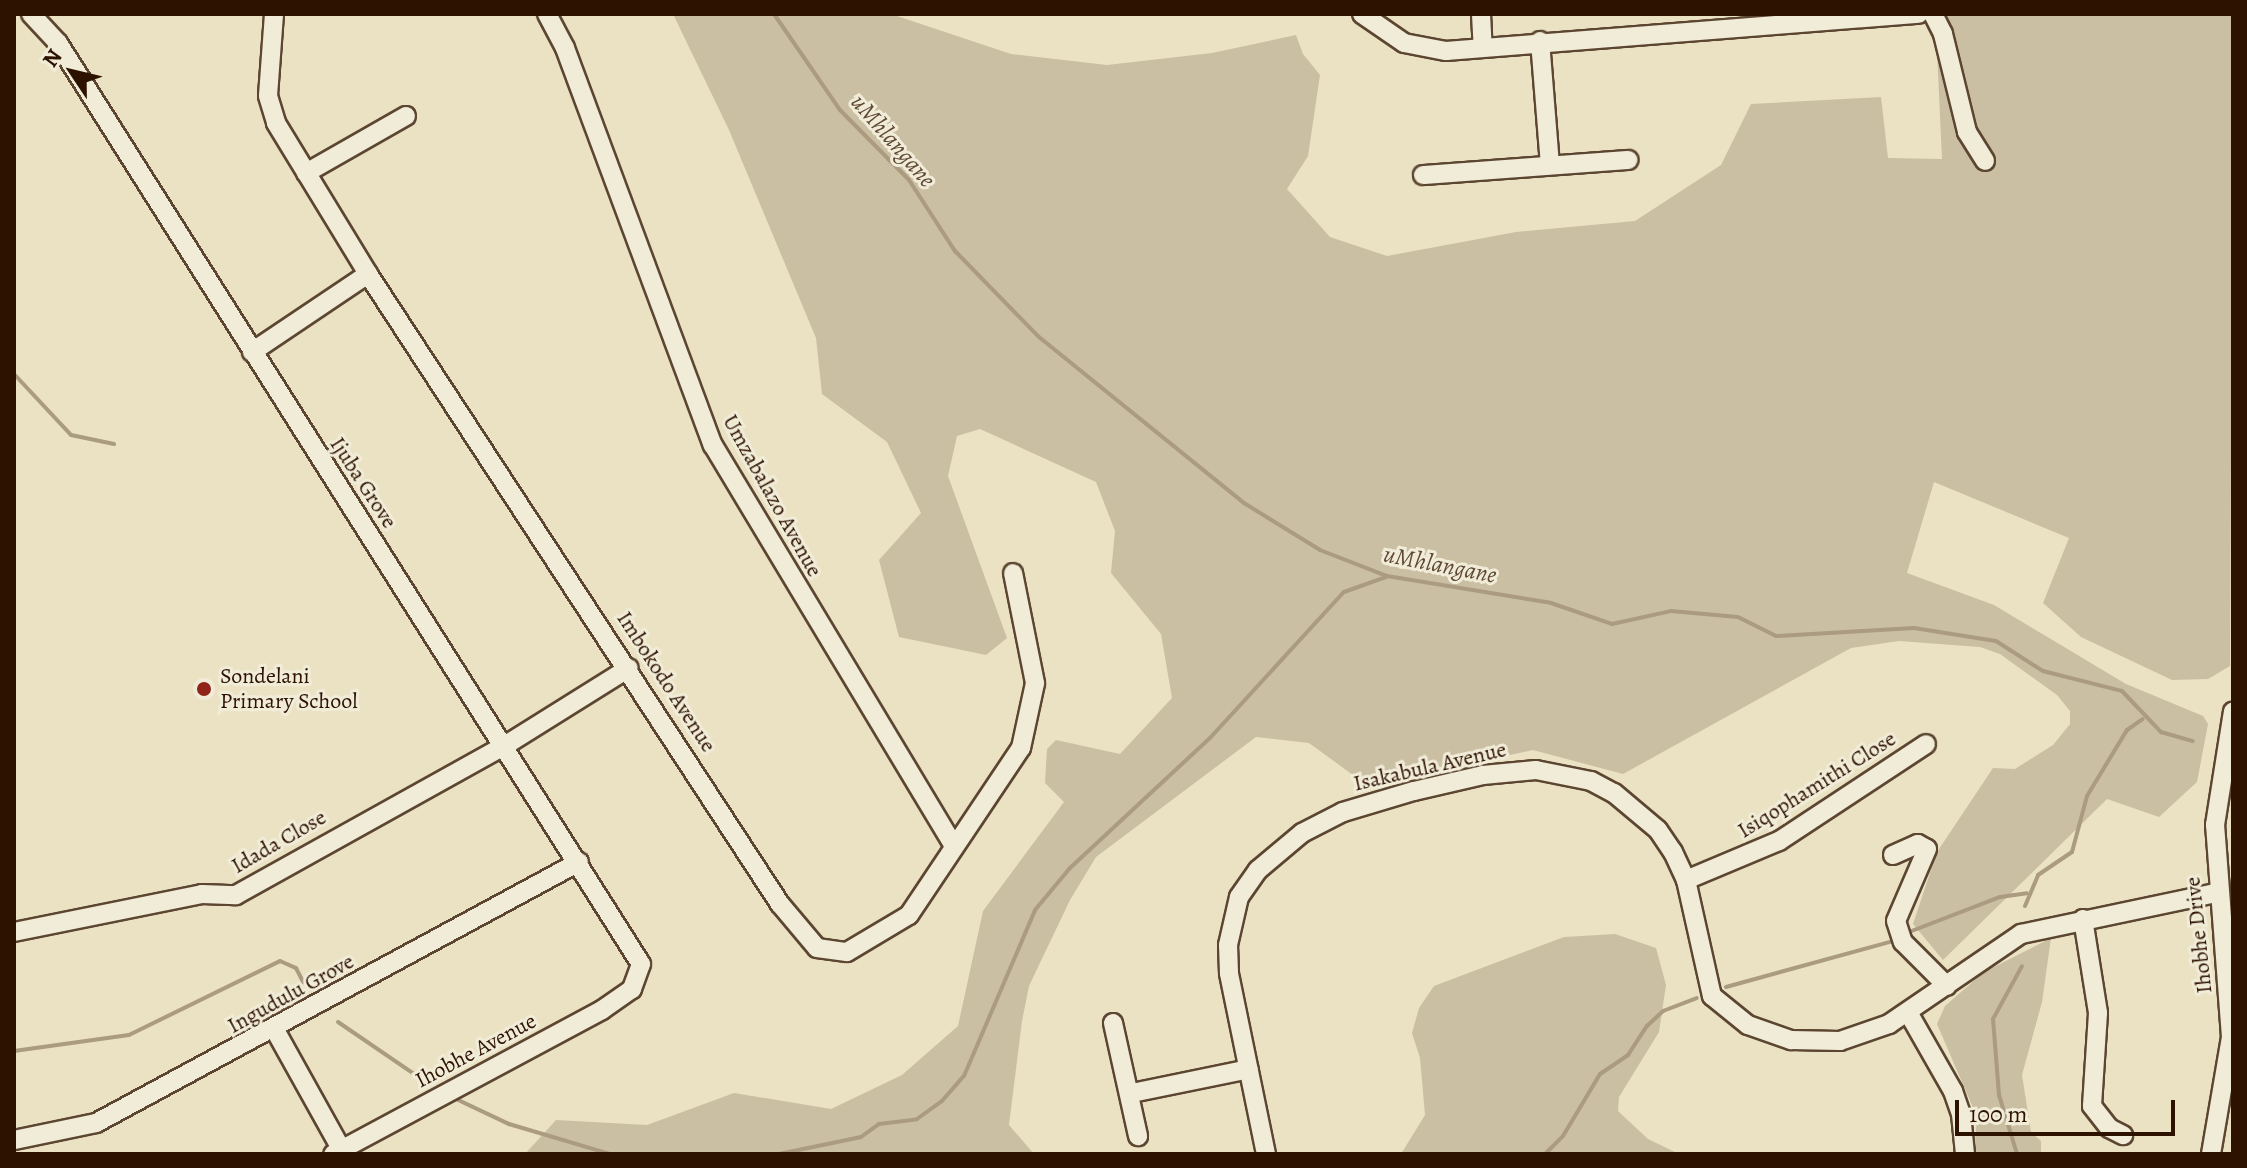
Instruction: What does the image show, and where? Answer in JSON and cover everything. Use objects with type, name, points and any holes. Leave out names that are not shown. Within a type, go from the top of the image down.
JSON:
[{"type":"street","name":"Ijuba Grove","points":[[31,14],[58,43],[636,951],[641,964],[637,983]]},
{"type":"street","name":"Imbokodo Avenue","points":[[274,14],[270,106],[306,173],[368,274],[629,668],[780,904],[817,948],[847,952],[898,923],[939,876],[953,844],[1021,748],[1030,726],[1035,683],[1032,648],[1013,573]]},
{"type":"street","name":"Umzabalazo Avenue","points":[[547,14],[565,48],[713,445],[953,844]]},
{"type":"street","points":[[1362,14],[1387,34],[1421,48],[1483,47],[1919,14]]},
{"type":"street","points":[[1481,14],[1483,47]]},
{"type":"street","points":[[1933,14],[1943,34],[1967,132],[1985,161]]},
{"type":"street","points":[[1540,41],[1550,164]]},
{"type":"street","points":[[306,173],[406,116]]},
{"type":"street","points":[[1423,175],[1628,160]]},
{"type":"street","points":[[252,352],[368,274]]},
{"type":"street","name":"Idada Close","points":[[14,932],[202,894],[236,895],[504,746],[629,668]]},
{"type":"street","name":"Ihobhe Drive","points":[[2211,1154],[2231,1037],[2231,974],[2216,893],[2217,795],[2233,711]]},
{"type":"street","name":"Isiqophamithi Close","points":[[1686,880],[1779,841],[1926,744]]},
{"type":"street","name":"Isakabula Avenue","points":[[1266,1154],[1229,973],[1230,932],[1239,897],[1278,851],[1343,812],[1483,775],[1561,772],[1591,781],[1640,812],[1666,841],[1686,880],[1712,996],[1748,1025],[1791,1040],[1840,1041],[1909,1014],[1999,944],[2021,934],[2216,893]]},
{"type":"street","points":[[1893,855],[1918,844],[1927,849],[1896,921],[1903,942],[1947,986]]},
{"type":"street","name":"Ingudulu Grove","points":[[14,1140],[96,1123],[275,1030],[579,862]]},
{"type":"street","points":[[2083,919],[2098,1013],[2092,1106],[2109,1128],[2123,1135]]},
{"type":"street","name":"Ihobhe Avenue","points":[[340,1153],[602,1010],[637,983]]},
{"type":"street","points":[[1909,1014],[1953,1091],[1961,1114],[1965,1154]]},
{"type":"street","points":[[1113,1023],[1132,1093],[1138,1136]]},
{"type":"street","points":[[275,1030],[340,1153]]},
{"type":"street","points":[[1132,1093],[1249,1069]]},
{"type":"shaded area","points":[[673,14],[891,14],[1011,54],[1107,65],[1212,53],[1296,35],[1303,54],[1320,75],[1308,156],[1287,189],[1330,237],[1387,256],[1516,232],[1635,221],[1721,165],[1751,104],[1881,97],[1888,158],[1942,159],[1936,30],[1944,14],[2233,14],[2230,666],[2208,679],[2172,680],[2081,637],[2043,603],[2069,538],[1934,482],[1907,573],[1994,605],[2126,684],[2203,716],[2208,724],[2197,782],[2159,817],[2107,799],[1943,960],[1913,924],[1937,852],[1993,768],[2015,769],[2053,745],[2070,724],[2070,711],[2057,695],[2000,654],[1980,647],[1899,641],[1851,648],[1623,774],[1533,750],[1368,786],[1309,743],[1256,737],[1096,857],[1070,900],[1029,986],[1022,1021],[1009,1125],[1034,1154],[525,1154],[556,1120],[647,1125],[734,1093],[831,1109],[902,1075],[958,1026],[983,911],[1064,802],[1045,783],[1047,749],[1056,740],[1120,754],[1172,698],[1161,634],[1111,573],[1115,531],[1096,482],[980,429],[957,436],[948,476],[1007,638],[986,655],[899,637],[879,560],[921,513],[887,442],[822,394],[816,338],[729,130]]},
{"type":"shaded area","points":[[1615,934],[1656,948],[1666,985],[1659,1032],[1619,1097],[1618,1111],[1648,1139],[1679,1154],[1401,1154],[1425,1115],[1420,1058],[1412,1033],[1419,1008],[1434,986],[1564,937]]},
{"type":"shaded area","points":[[2051,938],[2042,1002],[2022,1075],[2031,1132],[2041,1141],[2041,1154],[1958,1154],[1975,1143],[1977,1117],[1937,1024],[1945,1006],[1984,972]]},
{"type":"waterway","name":"uMhlangane","points":[[774,14],[840,110],[909,180],[955,251],[1039,337],[1244,503],[1320,550],[1387,576],[1551,603],[1612,624],[1671,611],[1738,617],[1776,636],[1914,628],[1996,641],[2043,671],[2122,691],[2161,732],[2193,741]]},
{"type":"waterway","points":[[14,374],[71,435],[114,444]]},
{"type":"waterway","points":[[779,1154],[861,1137],[879,1124],[917,1119],[942,1101],[964,1076],[1035,910],[1070,868],[1210,738],[1344,592],[1386,577]]},
{"type":"waterway","points":[[2025,906],[2038,875],[2072,852],[2087,796],[2127,730],[2143,719]]},
{"type":"waterway","points":[[1909,932],[2000,897],[2027,893]]},
{"type":"waterway","points":[[1726,987],[1893,941]]},
{"type":"waterway","points":[[14,1051],[129,1035],[280,961],[296,968],[303,982]]},
{"type":"waterway","points":[[2017,1154],[1999,1095],[1993,1019],[2022,966]]},
{"type":"waterway","points":[[1545,1154],[1563,1136],[1600,1074],[1628,1055],[1647,1026],[1663,1011],[1697,998]]},
{"type":"waterway","points":[[338,1022],[426,1082]]},
{"type":"waterway","points":[[454,1098],[509,1124],[610,1154]]},
{"type":"place","name":"Sondelani Primary School","points":[[204,689]]}]
